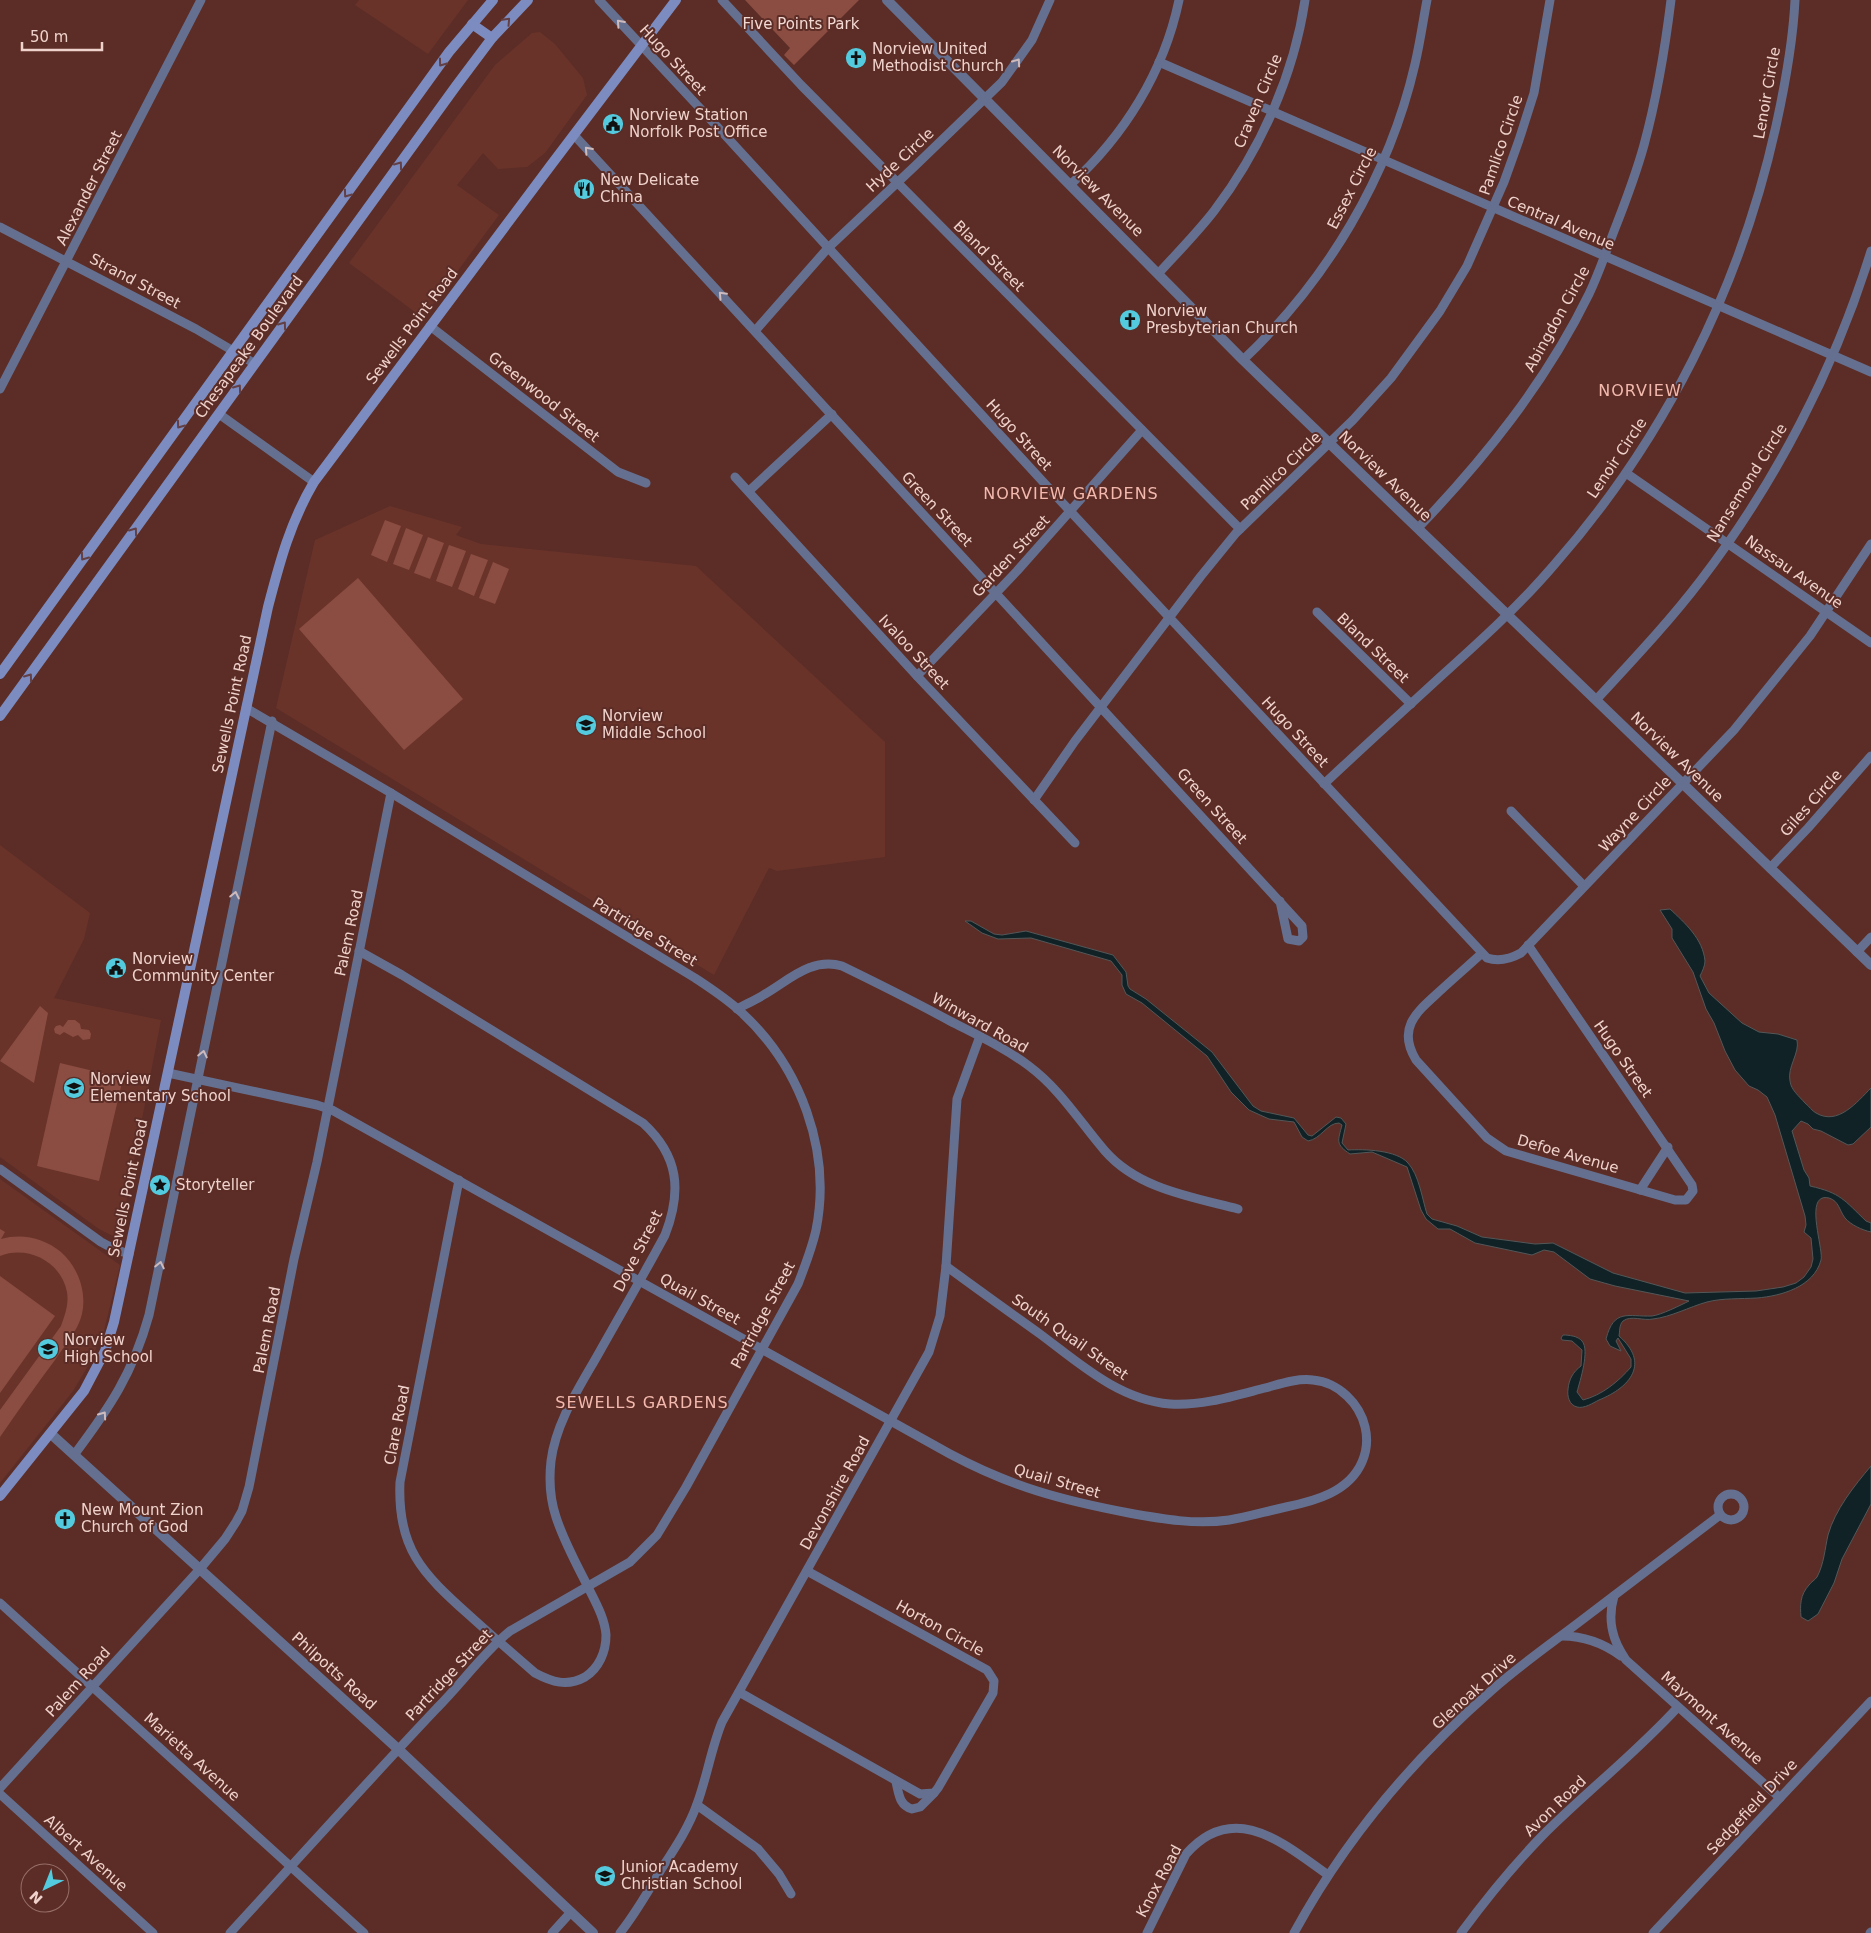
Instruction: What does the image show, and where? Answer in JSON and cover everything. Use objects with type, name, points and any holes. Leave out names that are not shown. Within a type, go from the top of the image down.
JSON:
[{"type":"main road","name":"Chesapeake Boulevard","points":[[0,674],[472,24],[493,0]]},
{"type":"main road","name":"Chesapeake Boulevard","points":[[0,716],[492,38],[528,0]]},
{"type":"main road","name":"Sewells Point Road","points":[[0,1496],[84,1391],[105,1351],[114,1322],[268,607],[290,529],[300,506],[314,482],[676,0]]},
{"type":"main road","points":[[472,24],[492,38]]},
{"type":"street","name":"Alexander Street","points":[[0,389],[202,0]]},
{"type":"street","name":"Hugo Street","points":[[599,0],[1481,954]]},
{"type":"street","name":"Bland Street","points":[[722,0],[897,183],[1240,529]]},
{"type":"street","name":"Norview Avenue","points":[[887,0],[1243,360],[1871,965]]},
{"type":"street","name":"Hyde Circle","points":[[755,331],[828,248],[985,98],[1017,63],[1032,40],[1050,0]]},
{"type":"street","points":[[1070,185],[1089,168],[1125,124],[1136,106],[1159,62],[1179,0]]},
{"type":"street","name":"Craven Circle","points":[[1158,274],[1214,210],[1252,153],[1272,112],[1295,47],[1305,0]]},
{"type":"street","name":"Essex Circle","points":[[1243,360],[1298,301],[1319,274],[1352,223],[1383,160],[1412,78],[1427,0]]},
{"type":"street","name":"Pamlico Circle","points":[[1034,800],[1169,616],[1240,529],[1330,444],[1392,378],[1440,311],[1467,266],[1493,209],[1519,140],[1534,93],[1550,0]]},
{"type":"street","name":"Abingdon Circle","points":[[1418,528],[1479,462],[1535,386],[1563,343],[1589,294],[1605,257],[1644,146],[1658,84],[1671,0]]},
{"type":"street","name":"Lenoir Circle","points":[[1324,784],[1507,615],[1566,551],[1626,474],[1671,402],[1719,306],[1754,210],[1772,147],[1784,90],[1795,0]]},
{"type":"street","name":"Central Avenue","points":[[1159,62],[1871,372]]},
{"type":"street","name":"Green Street","points":[[574,135],[1280,901]]},
{"type":"street","name":"Strand Street","points":[[0,227],[196,329],[255,364]]},
{"type":"street","name":"Nansemond Circle","points":[[1596,700],[1638,656],[1683,603],[1749,510],[1789,444],[1832,355],[1861,282],[1871,251]]},
{"type":"street","name":"Greenwood Street","points":[[430,326],[618,472],[646,484]]},
{"type":"street","points":[[219,414],[314,482]]},
{"type":"street","points":[[749,491],[832,414]]},
{"type":"street","name":"Garden Street","points":[[917,676],[996,593],[1142,430]]},
{"type":"street","name":"Nassau Avenue","points":[[1626,474],[1871,643]]},
{"type":"street","name":"Ivaloo Street","points":[[735,478],[749,491],[917,676],[1075,843]]},
{"type":"street","name":"Wayne Circle","points":[[1481,954],[1493,960],[1507,959],[1528,945],[1734,730],[1771,687],[1827,612],[1871,544]]},
{"type":"street","name":"Bland Street","points":[[1317,612],[1411,704]]},
{"type":"street","name":"Partridge Street","points":[[230,1933],[498,1641],[510,1631],[630,1562],[657,1535],[686,1487],[798,1284],[816,1229],[819,1206],[818,1164],[814,1132],[797,1086],[771,1044],[737,1009],[695,978],[272,721],[246,708]]},
{"type":"street","points":[[74,1454],[118,1392],[132,1366],[142,1339],[160,1261],[272,721]]},
{"type":"street","name":"Giles Circle","points":[[1770,868],[1871,756]]},
{"type":"street","name":"Palem Road","points":[[0,1788],[200,1570],[236,1522],[249,1487],[391,793]]},
{"type":"street","points":[[1511,811],[1584,886]]},
{"type":"street","points":[[1857,952],[1871,937]]},
{"type":"street","name":"Hugo Street","points":[[1528,945],[1668,1147]]},
{"type":"street","name":"Dove Street","points":[[360,951],[643,1123],[664,1146],[671,1162],[675,1176],[675,1203],[673,1215],[665,1235],[561,1422],[551,1460],[550,1479],[555,1514],[565,1540],[588,1587]]},
{"type":"street","name":"Defoe Avenue","points":[[1481,954],[1413,1016],[1408,1035],[1410,1052],[1416,1060],[1488,1138],[1506,1151],[1680,1201],[1690,1196],[1693,1191],[1692,1185],[1668,1147]]},
{"type":"street","name":"Winward Road","points":[[737,1009],[813,965],[823,963],[836,964],[980,1036],[1030,1067],[1046,1080],[1065,1100],[1106,1152],[1133,1174],[1172,1192],[1238,1209]]},
{"type":"street","name":"Devonshire Road","points":[[620,1933],[646,1896],[678,1842],[697,1805],[722,1722],[929,1352],[940,1316],[946,1266],[957,1099],[980,1036]]},
{"type":"street","name":"Quail Street","points":[[168,1073],[327,1108],[980,1470],[1032,1491],[1074,1503],[1176,1521],[1229,1520],[1256,1514]]},
{"type":"street","points":[[1640,1190],[1668,1147]]},
{"type":"street","points":[[0,1169],[100,1242],[129,1254]]},
{"type":"street","name":"Clare Road","points":[[459,1180],[400,1482],[399,1506],[406,1540],[414,1557],[436,1586],[535,1673],[559,1683],[569,1683],[590,1674],[598,1665],[605,1646],[604,1623],[588,1587]]},
{"type":"street","name":"South Quail Street","points":[[946,1266],[1105,1382],[1156,1402],[1186,1404],[1210,1401],[1306,1379],[1327,1383],[1338,1388],[1353,1403],[1364,1424],[1366,1447],[1358,1472],[1343,1486],[1326,1496],[1256,1514]]},
{"type":"street","name":"Philpotts Road","points":[[51,1434],[398,1750],[593,1933]]},
{"type":"street","name":"Glenoak Drive","points":[[1294,1933],[1328,1875],[1353,1841],[1418,1762],[1492,1691],[1720,1516]]},
{"type":"street","name":"Horton Circle","points":[[807,1571],[987,1670],[992,1676],[993,1693],[934,1793],[920,1807],[912,1809],[903,1804],[899,1798],[896,1782]]},
{"type":"street","name":"Maymont Avenue","points":[[1614,1596],[1610,1612],[1611,1625],[1616,1643],[1626,1660]]},
{"type":"street","name":"Marietta Avenue","points":[[0,1603],[364,1933]]},
{"type":"street","name":"Maymont Avenue","points":[[1562,1636],[1583,1638],[1597,1642],[1626,1660],[1780,1798]]},
{"type":"street","points":[[739,1692],[896,1782],[920,1794],[934,1793]]},
{"type":"street","name":"Sedgefield Drive","points":[[1653,1933],[1871,1701]]},
{"type":"street","name":"Avon Road","points":[[1461,1933],[1507,1874],[1543,1836],[1678,1707]]},
{"type":"street","name":"Albert Avenue","points":[[0,1794],[153,1933]]},
{"type":"street","points":[[697,1805],[758,1849],[779,1874],[791,1894]]},
{"type":"street","name":"Knox Road","points":[[1147,1933],[1186,1854],[1201,1840],[1220,1830],[1233,1828],[1258,1831],[1292,1850],[1328,1875]]},
{"type":"street","points":[[552,1933],[571,1912]]},
{"type":"shaded area","points":[[359,0],[468,0],[428,54],[355,5]]},
{"type":"shaded area","points":[[540,32],[555,44],[583,78],[587,95],[545,153],[527,167],[498,169],[483,153],[457,185],[499,215],[423,318],[349,263],[495,65],[532,33]]},
{"type":"shaded area","name":"Norview Middle School","points":[[390,506],[462,527],[456,535],[481,544],[696,566],[885,742],[885,857],[777,871],[769,868],[714,975],[276,708],[315,540]]},
{"type":"shaded area","name":"Norview Elementary School","points":[[0,845],[90,913],[84,939],[54,998],[161,1020],[119,1239],[99,1229],[0,1157]]},
{"type":"shaded area","points":[[1670,909],[1682,920],[1701,946],[1705,961],[1700,976],[1709,993],[1742,1023],[1759,1032],[1778,1034],[1797,1040],[1797,1050],[1790,1071],[1791,1084],[1796,1093],[1813,1111],[1832,1117],[1846,1111],[1871,1088],[1871,1127],[1853,1144],[1848,1145],[1821,1131],[1813,1129],[1801,1121],[1792,1131],[1804,1170],[1809,1178],[1810,1186],[1829,1191],[1841,1198],[1866,1221],[1871,1223],[1871,1232],[1847,1221],[1832,1199],[1821,1198],[1817,1204],[1816,1223],[1821,1260],[1811,1277],[1795,1288],[1776,1295],[1713,1301],[1660,1318],[1626,1319],[1620,1326],[1619,1336],[1628,1346],[1633,1356],[1635,1365],[1633,1373],[1628,1381],[1610,1395],[1583,1407],[1574,1406],[1568,1397],[1569,1382],[1581,1366],[1582,1350],[1572,1341],[1562,1340],[1563,1335],[1578,1338],[1584,1345],[1584,1366],[1577,1392],[1583,1400],[1597,1395],[1609,1387],[1631,1367],[1631,1359],[1618,1338],[1616,1341],[1621,1351],[1610,1346],[1606,1339],[1613,1322],[1623,1316],[1656,1315],[1689,1301],[1590,1279],[1554,1252],[1544,1250],[1532,1255],[1475,1243],[1450,1229],[1438,1229],[1426,1219],[1421,1210],[1407,1167],[1372,1152],[1350,1154],[1340,1145],[1339,1139],[1342,1125],[1339,1123],[1331,1126],[1313,1140],[1308,1141],[1302,1137],[1294,1122],[1269,1119],[1249,1110],[1231,1092],[1207,1056],[1142,1003],[1126,994],[1122,985],[1122,975],[1111,961],[1031,938],[998,939],[982,933],[965,921],[971,921],[994,934],[1002,935],[1026,931],[1113,955],[1126,972],[1130,989],[1146,999],[1212,1052],[1253,1106],[1261,1111],[1294,1118],[1308,1135],[1312,1136],[1336,1117],[1341,1118],[1346,1124],[1342,1143],[1348,1150],[1380,1151],[1396,1155],[1408,1163],[1420,1187],[1427,1214],[1432,1219],[1457,1226],[1482,1237],[1535,1244],[1553,1243],[1613,1273],[1685,1293],[1756,1291],[1796,1283],[1804,1277],[1811,1267],[1813,1259],[1811,1238],[1804,1232],[1806,1225],[1805,1216],[1775,1115],[1767,1097],[1749,1086],[1735,1070],[1725,1051],[1714,1023],[1706,1009],[1693,972],[1672,938],[1672,929],[1660,910]]},
{"type":"shaded area","name":"Norview High School","points":[[0,1179],[120,1265],[104,1331],[88,1366],[73,1391],[0,1483]]},
{"type":"shaded area","points":[[1871,1466],[1871,1504],[1842,1559],[1834,1583],[1818,1614],[1808,1621],[1801,1617],[1802,1596],[1819,1572],[1828,1535],[1835,1516]]},
{"type":"green space","name":"Five Points Park","points":[[745,0],[859,0],[794,65],[784,55],[790,48]]},
{"type":"green space","points":[[385,520],[401,526],[387,562],[371,555]]},
{"type":"green space","points":[[406,528],[423,535],[409,570],[393,564]]},
{"type":"green space","points":[[428,537],[444,543],[430,579],[414,573]]},
{"type":"green space","points":[[449,545],[466,551],[452,587],[436,581]]},
{"type":"green space","points":[[471,554],[488,560],[474,596],[458,589]]},
{"type":"green space","points":[[493,562],[509,569],[495,604],[479,598]]},
{"type":"green space","points":[[358,578],[463,699],[404,750],[299,629]]},
{"type":"green space","points":[[40,1006],[48,1013],[34,1083],[0,1061]]},
{"type":"green space","points":[[68,1020],[75,1020],[80,1024],[81,1029],[89,1030],[91,1034],[90,1039],[83,1040],[78,1035],[73,1037],[64,1032],[60,1035],[55,1033],[54,1029],[56,1026],[60,1025],[63,1027]]},
{"type":"green space","points":[[60,1063],[123,1078],[99,1181],[37,1166]]},
{"type":"green space","points":[[0,1229],[5,1232],[1,1239],[9,1237],[32,1238],[47,1243],[61,1252],[72,1265],[80,1280],[83,1306],[80,1320],[74,1332],[0,1437],[0,1410],[61,1326],[66,1309],[67,1292],[64,1281],[58,1272],[41,1258],[21,1253],[10,1253],[0,1256]]},
{"type":"green space","points":[[0,1276],[55,1316],[0,1393]]},
{"type":"place","name":"Norview United Methodist Church","points":[[856,58]]},
{"type":"place","name":"Norview Station Norfolk Post Office","points":[[613,124]]},
{"type":"place","name":"New Delicate China","points":[[584,189]]},
{"type":"place","name":"Norview Presbyterian Church","points":[[1130,320]]},
{"type":"place","name":"Norview Middle School","points":[[586,725]]},
{"type":"place","name":"Norview Community Center","points":[[116,968]]},
{"type":"place","name":"Norview Elementary School","points":[[74,1088]]},
{"type":"place","name":"Storyteller","points":[[160,1185]]},
{"type":"place","name":"Norview High School","points":[[48,1349]]},
{"type":"place","name":"New Mount Zion Church of God","points":[[65,1519]]},
{"type":"place","name":"Junior Academy Christian School","points":[[605,1876]]},
{"type":"district","name":"NORVIEW","points":[[1640,390]]},
{"type":"district","name":"NORVIEW GARDENS","points":[[1071,493]]},
{"type":"district","name":"SEWELLS GARDENS","points":[[642,1402]]}]
